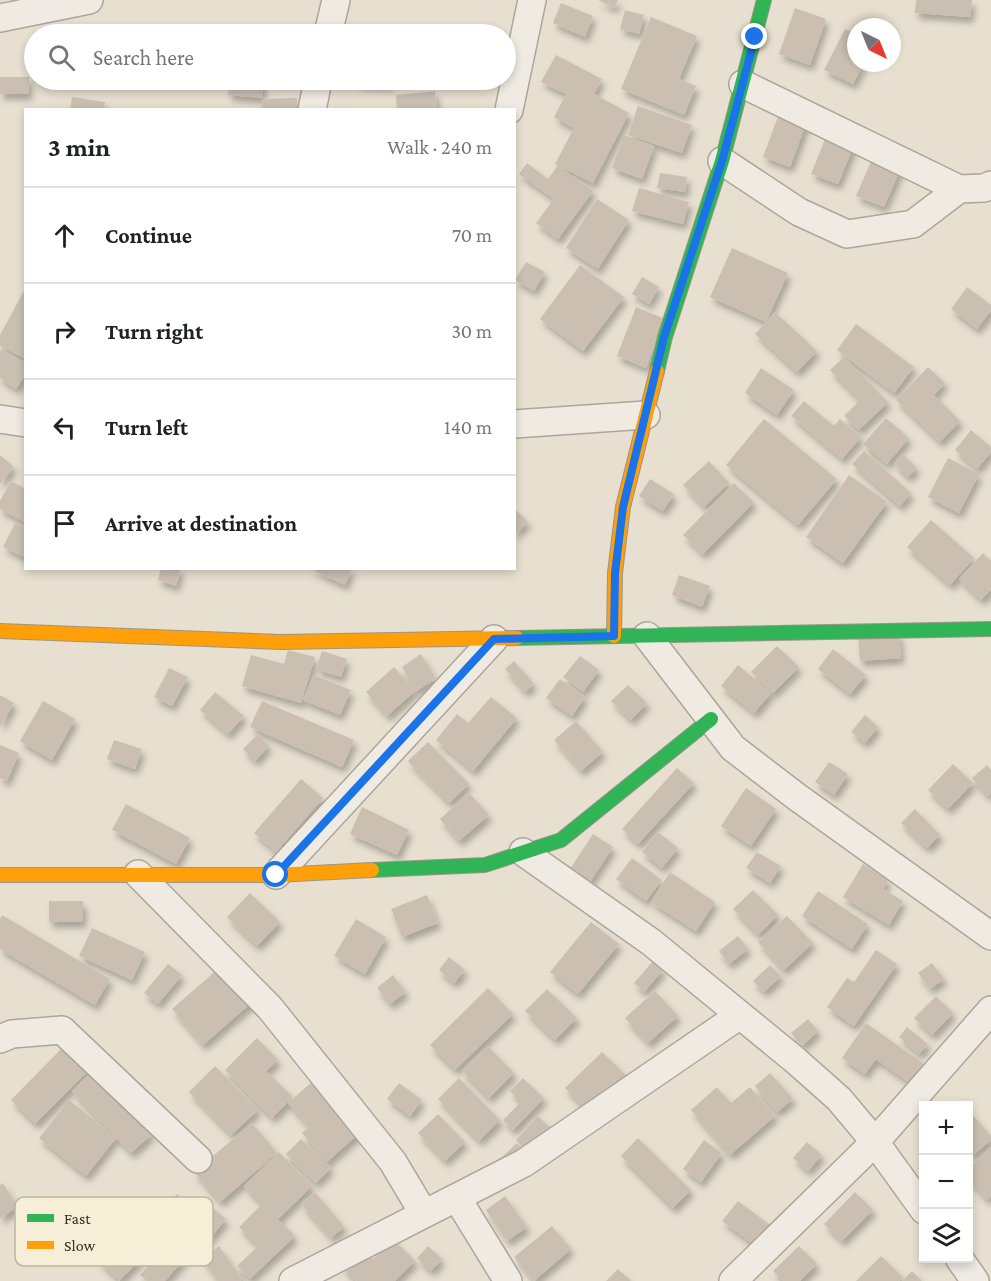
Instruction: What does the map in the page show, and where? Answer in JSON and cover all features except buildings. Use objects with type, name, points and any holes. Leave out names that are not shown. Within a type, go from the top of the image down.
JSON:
[{"type":"street","points":[[0,18],[89,0]]},
{"type":"street","points":[[330,24],[336,0]]},
{"type":"street","points":[[516,80],[532,0]]},
{"type":"street","points":[[614,636],[615,573],[623,507],[664,337],[722,161],[764,0]]},
{"type":"street","points":[[743,84],[959,189],[984,188],[991,185]]},
{"type":"street","points":[[312,108],[316,90]]},
{"type":"street","points":[[510,108],[514,90]]},
{"type":"street","points":[[722,161],[799,212],[848,234],[914,224],[959,189]]},
{"type":"street","points":[[516,424],[646,415]]},
{"type":"street","points":[[0,419],[24,423]]},
{"type":"street","points":[[0,631],[280,642],[991,629]]},
{"type":"street","points":[[647,636],[733,748],[991,936]]},
{"type":"street","points":[[276,875],[494,639]]},
{"type":"street","points":[[0,875],[276,875],[485,864],[561,840],[711,719]]},
{"type":"street","points":[[523,852],[651,942],[839,1099],[875,1142],[919,1202]]},
{"type":"street","points":[[138,874],[270,1008],[393,1162],[424,1214]]},
{"type":"street","points":[[733,1281],[875,1142],[991,1010]]},
{"type":"street","points":[[293,1281],[524,1163],[740,1015]]},
{"type":"street","points":[[0,1039],[12,1034],[62,1030],[198,1159]]},
{"type":"street","points":[[457,1198],[508,1281]]},
{"type":"street","points":[[962,1263],[975,1281]]},
{"type":"traffic: fast","points":[[657,371],[665,337],[722,161],[764,0]]},
{"type":"traffic: fast","points":[[517,638],[991,629]]},
{"type":"traffic: fast","points":[[372,870],[485,865],[561,840],[711,719]]},
{"type":"traffic: slow","points":[[614,636],[615,573],[623,507],[657,371]]},
{"type":"traffic: slow","points":[[0,631],[280,642],[517,638]]},
{"type":"traffic: slow","points":[[0,875],[276,875],[372,870]]},
{"type":"route","points":[[276,875],[494,639],[614,636],[615,573],[623,507],[664,337],[722,161],[755,37]]}]
